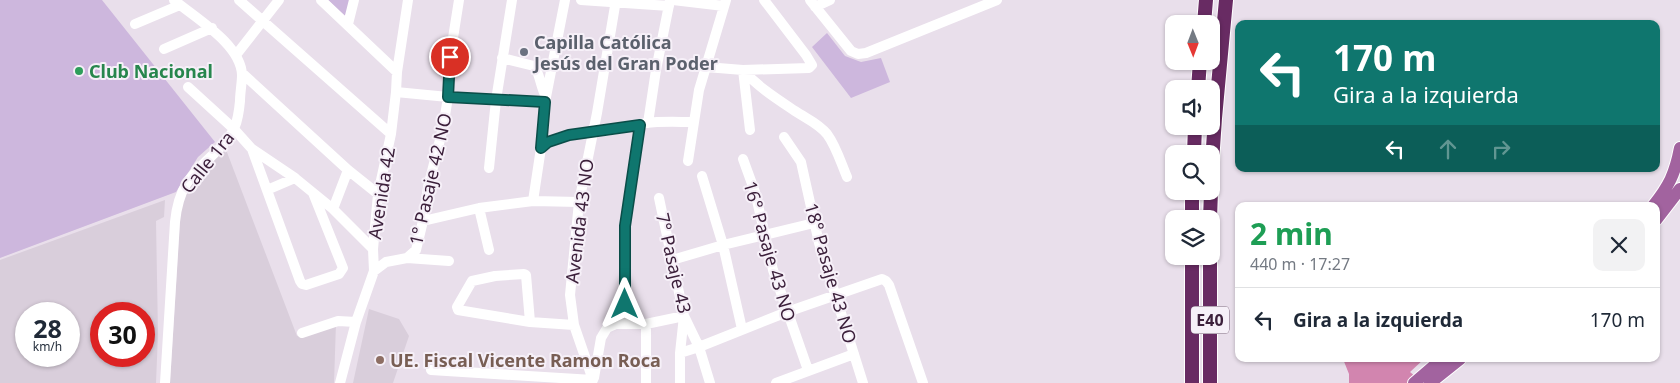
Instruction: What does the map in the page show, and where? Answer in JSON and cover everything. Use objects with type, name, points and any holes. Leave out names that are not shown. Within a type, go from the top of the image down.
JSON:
[{"type":"highway","points":[[1205,15],[1206,0]]},
{"type":"highway","points":[[1213,145],[1226,0]]},
{"type":"highway","name":"E40","points":[[1192,265],[1192,383]]},
{"type":"highway","name":"E40","points":[[1210,265],[1210,383]]},
{"type":"main road","points":[[1656,202],[1669,185],[1677,165],[1680,148]]},
{"type":"main road","points":[[1660,215],[1680,189]]},
{"type":"main road","points":[[1414,383],[1438,362]]},
{"type":"main road","points":[[1430,383],[1456,362]]},
{"type":"street","points":[[240,0],[391,134]]},
{"type":"street","points":[[236,55],[279,0]]},
{"type":"street","points":[[321,0],[397,72]]},
{"type":"street","points":[[348,24],[354,0]]},
{"type":"street","name":"Avenida 42","points":[[340,383],[356,322],[374,271],[373,249],[378,194],[391,134],[397,72],[408,0]]},
{"type":"street","name":"1° Pasaje 42 NO","points":[[374,271],[386,262],[407,258],[416,250],[423,221],[428,186],[443,128],[448,97],[450,57],[459,0]]},
{"type":"street","points":[[489,168],[496,100],[512,0]]},
{"type":"street","points":[[533,201],[541,148],[545,100],[565,0]]},
{"type":"street","points":[[581,0],[725,3],[699,90],[688,161]]},
{"type":"street","points":[[706,67],[743,70],[809,68],[812,65],[764,0]]},
{"type":"street","points":[[830,0],[813,4],[851,51],[858,54],[866,53],[993,1]]},
{"type":"street","name":"Avenida 43 NO","points":[[593,382],[574,325],[570,295],[579,202],[616,1]]},
{"type":"street","points":[[135,24],[177,2]]},
{"type":"street","name":"Calle 1ra","points":[[165,383],[178,199],[188,181],[220,148],[238,123],[242,73],[236,55],[212,28],[177,2]]},
{"type":"street","points":[[625,323],[625,226],[644,124],[671,2]]},
{"type":"street","points":[[164,50],[212,28]]},
{"type":"street","points":[[502,58],[534,66],[537,69],[545,100]]},
{"type":"street","points":[[743,70],[750,130]]},
{"type":"street","points":[[743,70],[755,84],[815,122],[826,133],[832,142],[847,177]]},
{"type":"street","points":[[242,73],[348,170],[378,194]]},
{"type":"street","points":[[188,88],[234,129],[252,149],[295,178],[333,209],[373,249]]},
{"type":"street","points":[[396,92],[496,100],[545,100]]},
{"type":"street","points":[[541,148],[555,139],[592,132],[644,124],[693,122]]},
{"type":"street","name":"18° Pasaje 43 NO","points":[[784,137],[800,162],[819,243],[863,383]]},
{"type":"street","points":[[252,149],[300,281],[306,285],[339,274],[343,268],[313,193]]},
{"type":"street","name":"16° Pasaje 43 NO","points":[[743,159],[755,192],[773,270],[808,370]]},
{"type":"street","points":[[333,209],[348,170]]},
{"type":"street","points":[[702,176],[723,245],[742,329]]},
{"type":"street","points":[[267,190],[295,178]]},
{"type":"street","name":"7° Pasaje 43","points":[[659,198],[684,316],[700,347],[710,383]]},
{"type":"street","points":[[423,221],[479,208],[533,201],[579,202]]},
{"type":"street","points":[[479,208],[489,250]]},
{"type":"street","points":[[672,260],[814,222]]},
{"type":"street","points":[[407,258],[449,262]]},
{"type":"street","points":[[530,322],[526,275],[524,274],[495,276],[472,281],[457,307],[458,310],[530,322],[574,325]]},
{"type":"street","points":[[680,352],[700,347],[787,312],[878,280],[886,281],[889,285],[923,382]]},
{"type":"street","points":[[431,370],[593,382],[601,338],[607,328],[616,324],[646,324],[684,316],[680,352],[680,383]]},
{"type":"street","points":[[302,333],[338,321],[356,322]]},
{"type":"street","points":[[646,324],[646,383]]},
{"type":"street","points":[[776,383],[854,354]]},
{"type":"shaded area","name":"Club Nacional","points":[[0,0],[102,0],[215,142],[198,157],[176,192],[0,258]]},
{"type":"shaded area","points":[[328,0],[352,0],[345,16]]},
{"type":"shaded area","points":[[827,33],[845,56],[861,62],[881,58],[890,82],[851,98],[812,47]]},
{"type":"shaded area","points":[[225,147],[297,336],[336,323],[334,383],[170,383],[181,202],[185,191]]},
{"type":"shaded area","points":[[165,200],[164,217],[156,221],[158,334],[156,383],[0,383],[0,260]]},
{"type":"shaded area","name":"UE. Fiscal Vicente Ramon Roca","points":[[369,309],[399,319],[409,336],[393,383],[353,383]]},
{"type":"shaded area","points":[[1344,362],[1421,362],[1410,372],[1423,383],[1349,383],[1349,374]]},
{"type":"place","name":"Capilla Católica Jesús del Gran Poder","points":[[524,52]]},
{"type":"place","name":"Club Nacional","points":[[79,71]]},
{"type":"place","name":"UE. Fiscal Vicente Ramon Roca","points":[[380,360]]},
{"type":"route","points":[[450,57],[448,97],[545,102],[541,148],[548,142],[569,135],[640,125],[625,226],[625,304]]}]
